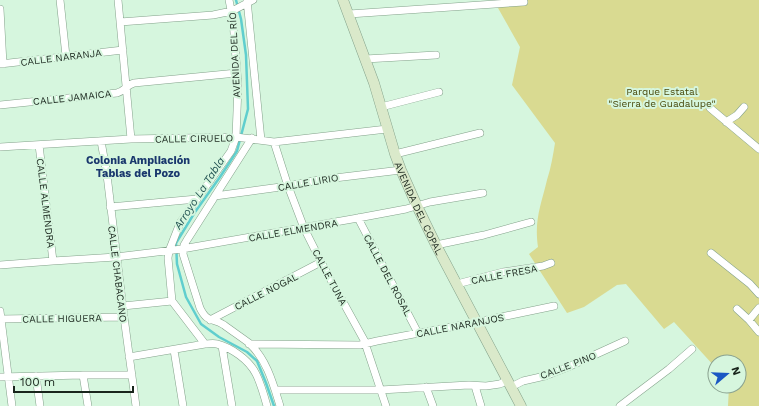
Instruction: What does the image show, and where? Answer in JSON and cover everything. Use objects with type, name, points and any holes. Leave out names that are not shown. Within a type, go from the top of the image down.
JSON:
[{"type":"street","points":[[60,0],[66,56]]},
{"type":"street","points":[[118,0],[132,139]]},
{"type":"street","name":"AVENIDA DEL RÍO","points":[[183,249],[187,240],[216,196],[242,137],[234,10],[229,0]]},
{"type":"street","name":"AVENIDA DEL COPAL","points":[[343,0],[365,58],[401,170],[436,245],[521,406]]},
{"type":"street","points":[[120,22],[214,15],[234,10],[247,2]]},
{"type":"street","name":"AVENIDA DEL RÍO","points":[[247,2],[261,140]]},
{"type":"street","points":[[349,14],[524,2]]},
{"type":"street","points":[[0,9],[1,64]]},
{"type":"street","name":"CALLE NARANJA","points":[[1,64],[122,50]]},
{"type":"street","points":[[365,58],[436,55]]},
{"type":"street","name":"CALLE JAMAICA","points":[[0,105],[117,93],[134,83],[237,73]]},
{"type":"street","points":[[381,107],[439,92]]},
{"type":"street","points":[[726,122],[737,115],[744,107]]},
{"type":"street","points":[[710,108],[759,149]]},
{"type":"street","name":"CALLE CIRUELO","points":[[0,147],[132,139],[242,137],[274,142],[387,129]]},
{"type":"street","points":[[396,154],[480,132]]},
{"type":"street","name":"AVENIDA DEL RÍO","points":[[172,301],[168,258],[180,223],[242,137]]},
{"type":"street","name":"CALLE CHABACANO","points":[[102,141],[136,406]]},
{"type":"street","name":"CALLE TUNA","points":[[274,142],[288,186],[304,228],[366,344],[386,406]]},
{"type":"street","name":"CALLE ALMENDRA","points":[[39,145],[53,260]]},
{"type":"street","name":"CALLE LIRIO","points":[[216,196],[288,186],[318,180],[401,170]]},
{"type":"street","points":[[417,206],[430,202],[483,192]]},
{"type":"street","points":[[110,207],[197,199]]},
{"type":"street","name":"CALLE ELMENDRA","points":[[170,251],[304,228],[417,206]]},
{"type":"street","name":"CALLE DEL ROSAL","points":[[358,218],[418,333]]},
{"type":"street","points":[[436,245],[484,235],[531,222]]},
{"type":"street","points":[[183,249],[184,258],[200,308],[206,317],[210,320],[223,324],[249,344],[259,355],[270,375],[280,406]]},
{"type":"street","name":"CALLE ALMENDRA","points":[[0,265],[53,260],[116,257],[170,251]]},
{"type":"street","points":[[711,253],[750,284],[759,294]]},
{"type":"street","name":"CALLE NOGAL","points":[[210,320],[321,262]]},
{"type":"street","name":"CALLE FRESA","points":[[457,284],[503,272],[552,263]]},
{"type":"street","points":[[123,306],[172,301],[205,344]]},
{"type":"street","name":"CALLE NARANJOS","points":[[366,344],[554,306]]},
{"type":"street","points":[[749,320],[759,308]]},
{"type":"street","points":[[737,309],[759,332]]},
{"type":"street","points":[[0,311],[12,406]]},
{"type":"street","name":"CALLE HIGUERA","points":[[1,319],[124,317]]},
{"type":"street","name":"CALLE PINO","points":[[509,383],[545,376],[625,341]]},
{"type":"street","points":[[129,357],[205,344],[222,346],[243,358],[250,365],[256,373],[261,385],[267,406]]},
{"type":"street","points":[[249,344],[366,344]]},
{"type":"street","points":[[222,346],[232,406]]},
{"type":"street","points":[[620,406],[669,369],[692,349]]},
{"type":"street","points":[[174,350],[183,406]]},
{"type":"street","points":[[83,375],[88,406]]},
{"type":"street","points":[[0,377],[132,375]]},
{"type":"street","points":[[36,376],[40,406]]},
{"type":"street","points":[[275,390],[380,390],[469,385],[494,386],[509,383]]},
{"type":"street","points":[[475,386],[481,406]]},
{"type":"street","points":[[426,387],[433,406]]},
{"type":"green space","name":"Parque Estatal \"Sierra de Guadalupe\"","points":[[503,0],[759,0],[759,406],[728,406],[729,394],[747,394],[747,354],[707,354],[707,358],[674,322],[664,329],[626,284],[617,285],[584,307],[567,313],[529,254],[538,247],[537,229],[539,213],[551,166],[555,143],[512,85],[520,47],[498,8]]},
{"type":"waterway","name":"Arroyo La Tabla","points":[[236,0],[241,19],[246,55],[248,109],[237,151],[195,212],[176,243],[177,264],[186,297],[201,324],[219,337],[247,352],[257,361],[274,406]]},
{"type":"district","name":"Colonia Ampliación Tablas del Pozo","points":[[138,166]]}]
